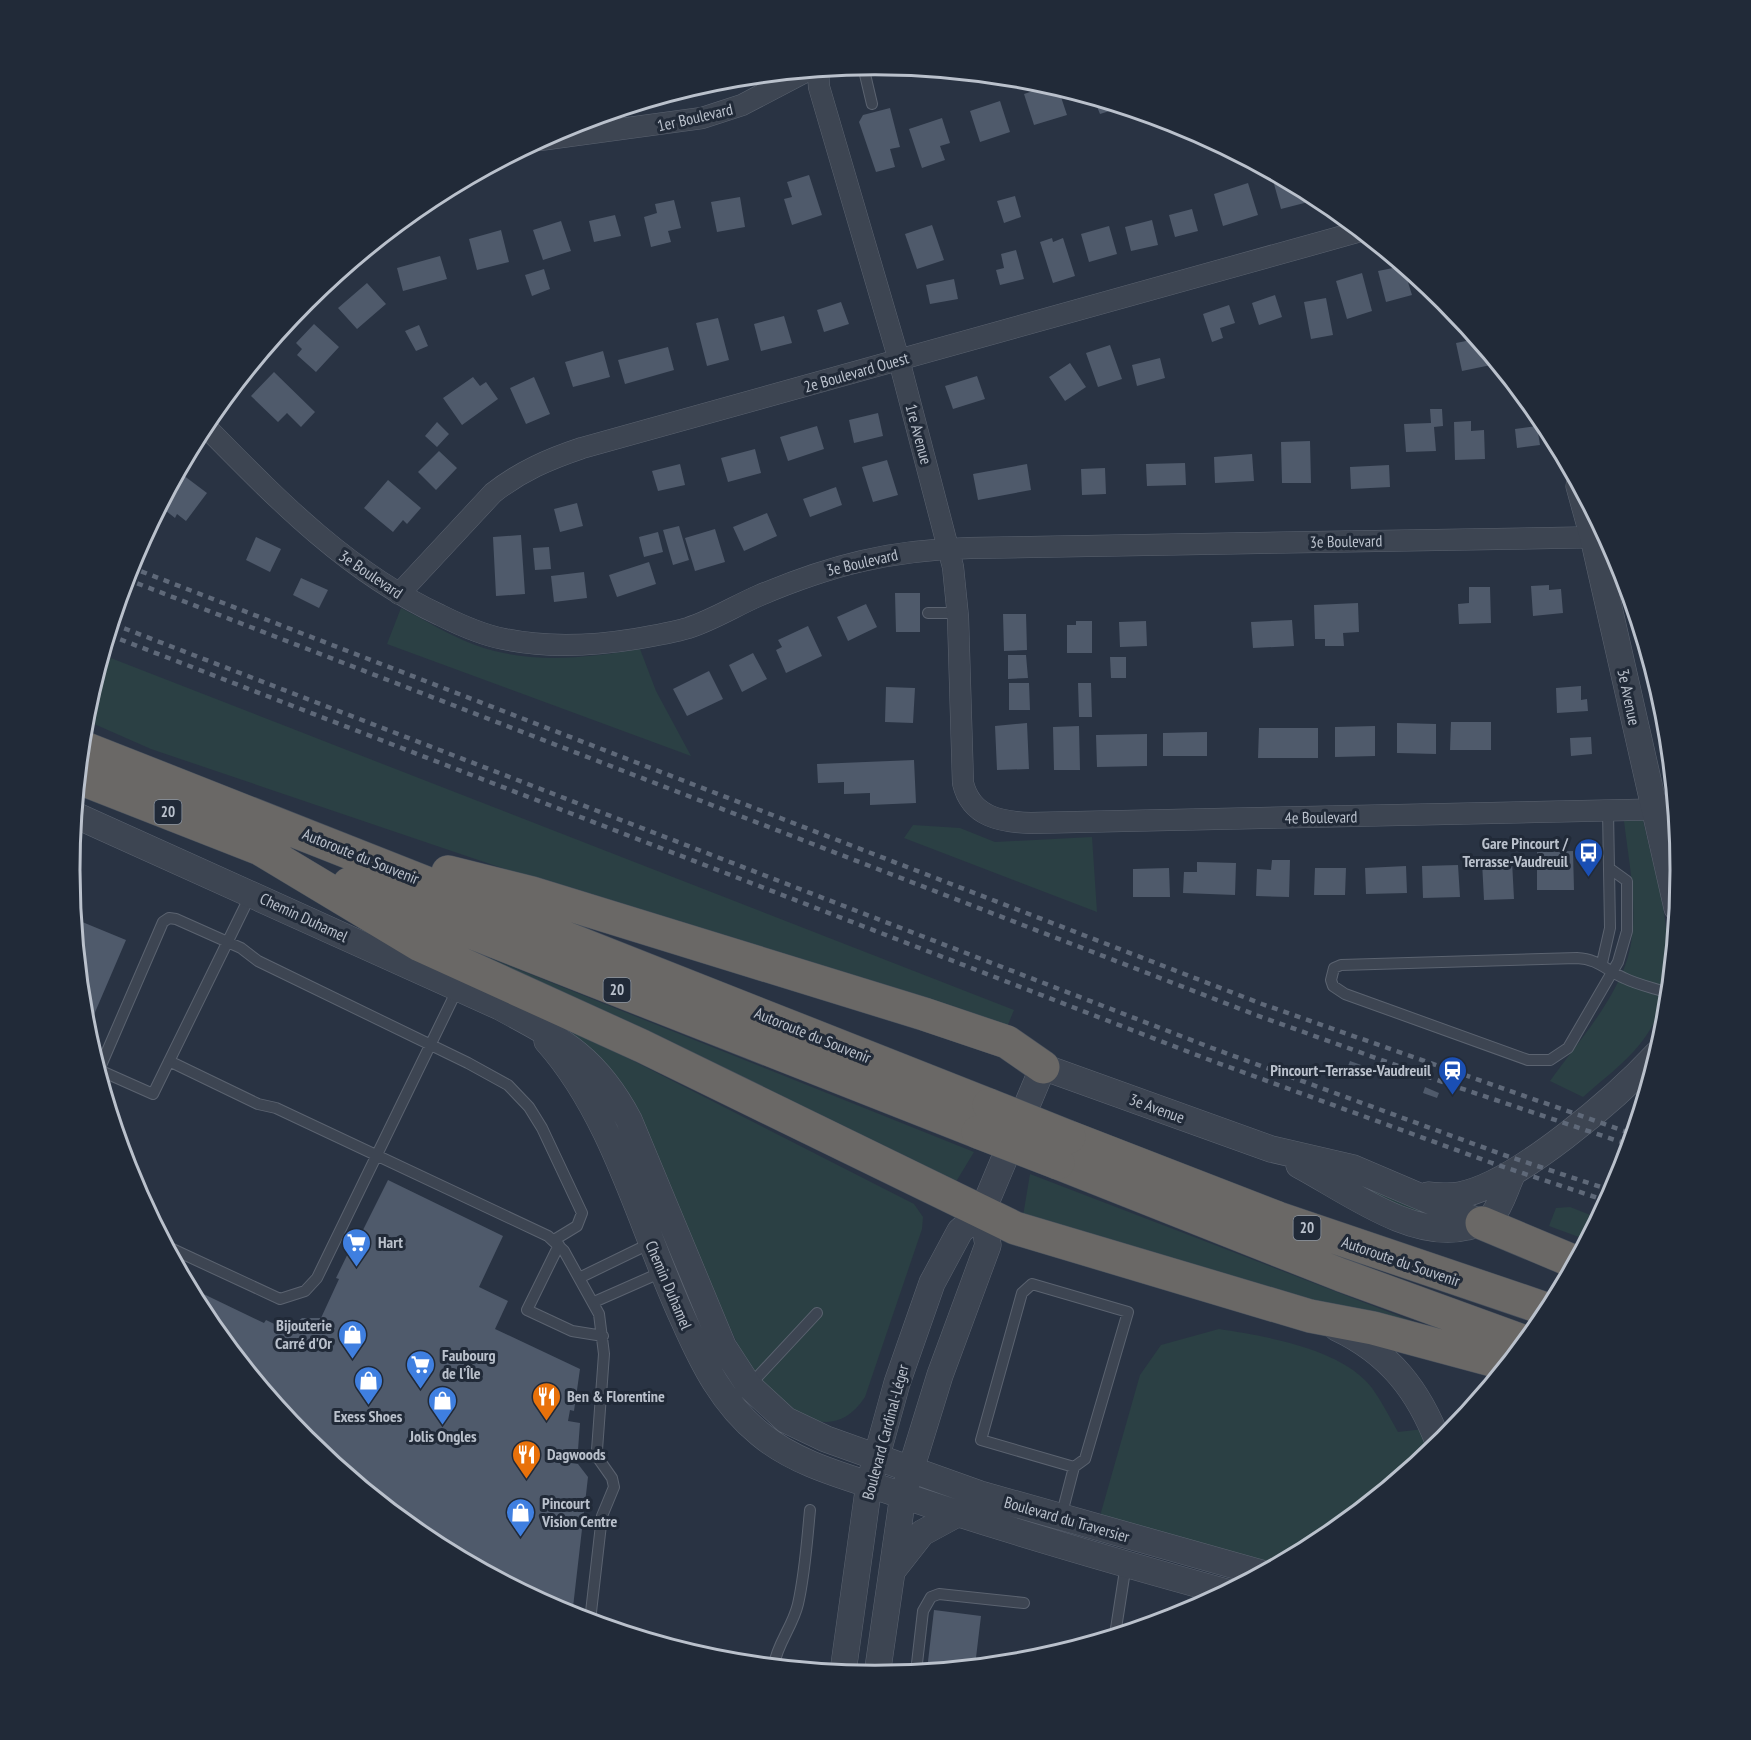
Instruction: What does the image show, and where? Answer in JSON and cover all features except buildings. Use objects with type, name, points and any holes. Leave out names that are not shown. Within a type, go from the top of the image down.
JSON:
[{"type":"highway","name":"Autoroute du Souvenir","points":[[90,750],[328,843],[1064,1150],[1351,1279],[1517,1339]]},
{"type":"highway","name":"Autoroute du Souvenir","points":[[86,781],[256,847],[984,1118]]},
{"type":"highway","points":[[328,843],[532,893],[789,971],[1001,1040],[1043,1067]]},
{"type":"highway","points":[[256,847],[420,945],[642,1046],[982,1212],[1044,1238],[1310,1316],[1373,1328],[1499,1362]]},
{"type":"highway","name":"Autoroute du Souvenir","points":[[1064,1150],[1540,1307]]},
{"type":"highway","points":[[1482,1223],[1569,1259]]},
{"type":"street","name":"1re Avenue","points":[[818,78],[819,87],[899,360],[956,583],[963,783],[972,804]]},
{"type":"street","name":"1er Boulevard","points":[[572,136],[702,118],[742,105],[789,80]]},
{"type":"street","name":"2e Boulevard Ouest","points":[[399,594],[494,493],[511,479],[541,462],[582,448],[1352,234]]},
{"type":"street","name":"3e Boulevard","points":[[211,432],[315,532],[364,572],[399,594],[459,624],[502,639],[540,644],[594,644],[688,628],[759,596],[855,561],[885,555],[948,549],[1597,537]]},
{"type":"street","name":"3e Avenue","points":[[1603,550],[1664,809],[1670,852]]},
{"type":"street","name":"4e Boulevard","points":[[972,804],[988,816],[1000,820],[1031,823],[1664,809]]},
{"type":"street","name":"Chemin Duhamel","points":[[82,818],[458,988],[530,1024],[563,1060],[588,1098],[663,1237],[675,1267],[707,1371],[734,1409],[761,1436],[779,1448],[797,1458],[869,1484]]},
{"type":"street","name":"3e Avenue","points":[[1416,1195],[1460,1195],[1512,1175],[1574,1127],[1646,1064]]},
{"type":"street","name":"3e Avenue","points":[[1043,1067],[1271,1149],[1353,1168],[1482,1223]]},
{"type":"street","name":"Boulevard Cardinal-Léger","points":[[844,1664],[869,1484],[899,1375],[932,1283],[960,1231],[982,1212],[1043,1067]]},
{"type":"street","name":"3e Avenue","points":[[1271,1149],[1418,1227],[1448,1230],[1482,1223],[1493,1215],[1512,1175]]},
{"type":"street","name":"Boulevard Cardinal-Léger","points":[[878,1665],[903,1496],[953,1336],[988,1245],[982,1212]]},
{"type":"street","name":"Chemin Duhamel","points":[[675,1267],[748,1386],[772,1410],[799,1428],[875,1456]]},
{"type":"street","points":[[1310,1316],[1365,1342],[1385,1357],[1400,1372],[1423,1406],[1435,1435]]},
{"type":"street","name":"Boulevard du Traversier","points":[[875,1456],[956,1486],[1061,1518],[1251,1570]]},
{"type":"street","name":"Boulevard du Traversier","points":[[869,1484],[957,1514],[1214,1589]]},
{"type":"street","points":[[891,1573],[922,1533],[957,1514]]},
{"type":"lane","points":[[865,75],[872,104]]},
{"type":"lane","points":[[928,613],[957,614]]},
{"type":"lane","points":[[1602,963],[1610,928],[1608,811]]},
{"type":"lane","points":[[1609,868],[1627,881],[1627,931],[1613,972],[1568,1048],[1556,1058],[1543,1061],[1528,1060],[1506,1053],[1345,994],[1333,986],[1331,980],[1334,968],[1341,965],[1589,958],[1602,963],[1613,972],[1632,981],[1661,990]]},
{"type":"lane","points":[[107,1074],[153,1094],[251,893]]},
{"type":"lane","points":[[104,1059],[163,922],[169,918],[241,948],[249,957],[505,1083],[529,1107],[549,1140],[582,1213],[577,1226],[556,1243],[527,1310],[572,1331],[603,1336]]},
{"type":"lane","points":[[178,1252],[280,1299],[305,1292],[317,1278],[458,988]]},
{"type":"lane","points":[[169,1060],[258,1104],[276,1108],[556,1243],[594,1302],[603,1336],[597,1450],[598,1458],[612,1478],[614,1487],[602,1516],[591,1612]]},
{"type":"lane","points":[[579,1278],[663,1237]]},
{"type":"lane","points":[[594,1302],[675,1267]]},
{"type":"lane","points":[[1061,1518],[1074,1467],[1085,1459],[1128,1312],[1032,1284],[1023,1293],[981,1440],[1074,1467]]},
{"type":"lane","points":[[748,1386],[817,1313]]},
{"type":"lane","points":[[775,1658],[798,1605],[810,1510]]},
{"type":"lane","points":[[1116,1627],[1126,1564]]},
{"type":"lane","points":[[917,1663],[923,1611],[930,1596],[939,1594],[1024,1603]]},
{"type":"green space","points":[[401,608],[475,645],[516,655],[558,658],[640,649],[656,691],[691,756],[387,644]]},
{"type":"green space","points":[[110,658],[1014,1010],[1007,1027],[620,908],[151,749],[94,724]]},
{"type":"green space","points":[[1643,820],[1657,876],[1667,935],[1664,974],[1656,1019],[1640,1044],[1583,1097],[1550,1081],[1604,1006],[1622,974],[1628,957],[1633,907],[1624,821]]},
{"type":"green space","points":[[913,825],[960,828],[995,842],[1092,837],[1097,912],[904,838]]},
{"type":"green space","points":[[430,934],[974,1152],[954,1185]]},
{"type":"green space","points":[[563,1025],[914,1204],[923,1217],[922,1229],[865,1397],[850,1413],[835,1421],[819,1421],[803,1416],[772,1393],[747,1365],[615,1076]]},
{"type":"green space","points":[[1030,1174],[1459,1339],[1459,1344],[1023,1216]]},
{"type":"green space","points":[[1355,1183],[1445,1221],[1419,1219]]},
{"type":"green space","points":[[1570,1207],[1592,1216],[1581,1238],[1549,1226],[1556,1208]]},
{"type":"green space","points":[[1219,1329],[1302,1346],[1342,1363],[1359,1375],[1383,1404],[1398,1432],[1442,1427],[1400,1468],[1359,1501],[1317,1531],[1267,1561],[1100,1516],[1140,1375],[1161,1345]]},
{"type":"railway","points":[[139,571],[1262,1004],[1626,1132]]},
{"type":"railway","points":[[135,582],[1256,1015],[1454,1086],[1622,1142]]},
{"type":"railway","points":[[119,626],[1212,1048],[1504,1155],[1604,1188]]},
{"type":"railway","points":[[116,638],[1207,1059],[1492,1163],[1599,1198]]},
{"type":"place","name":"Gare Pincourt / Terrasse-Vaudreuil","points":[[1589,878]]},
{"type":"place","name":"Pincourt–Terrasse-Vaudreuil","points":[[1452,1096]]},
{"type":"place","name":"Hart","points":[[357,1268]]},
{"type":"place","name":"Bijouterie Carré d'Or","points":[[353,1360]]},
{"type":"place","name":"Faubourg de l’Île","points":[[421,1390]]},
{"type":"place","name":"Exess Shoes","points":[[368,1406]]},
{"type":"place","name":"Ben & Florentine","points":[[546,1422]]},
{"type":"place","name":"Jolis Ongles","points":[[443,1426]]},
{"type":"place","name":"Dagwoods","points":[[526,1480]]},
{"type":"place","name":"Pincourt Vision Centre","points":[[521,1538]]}]
